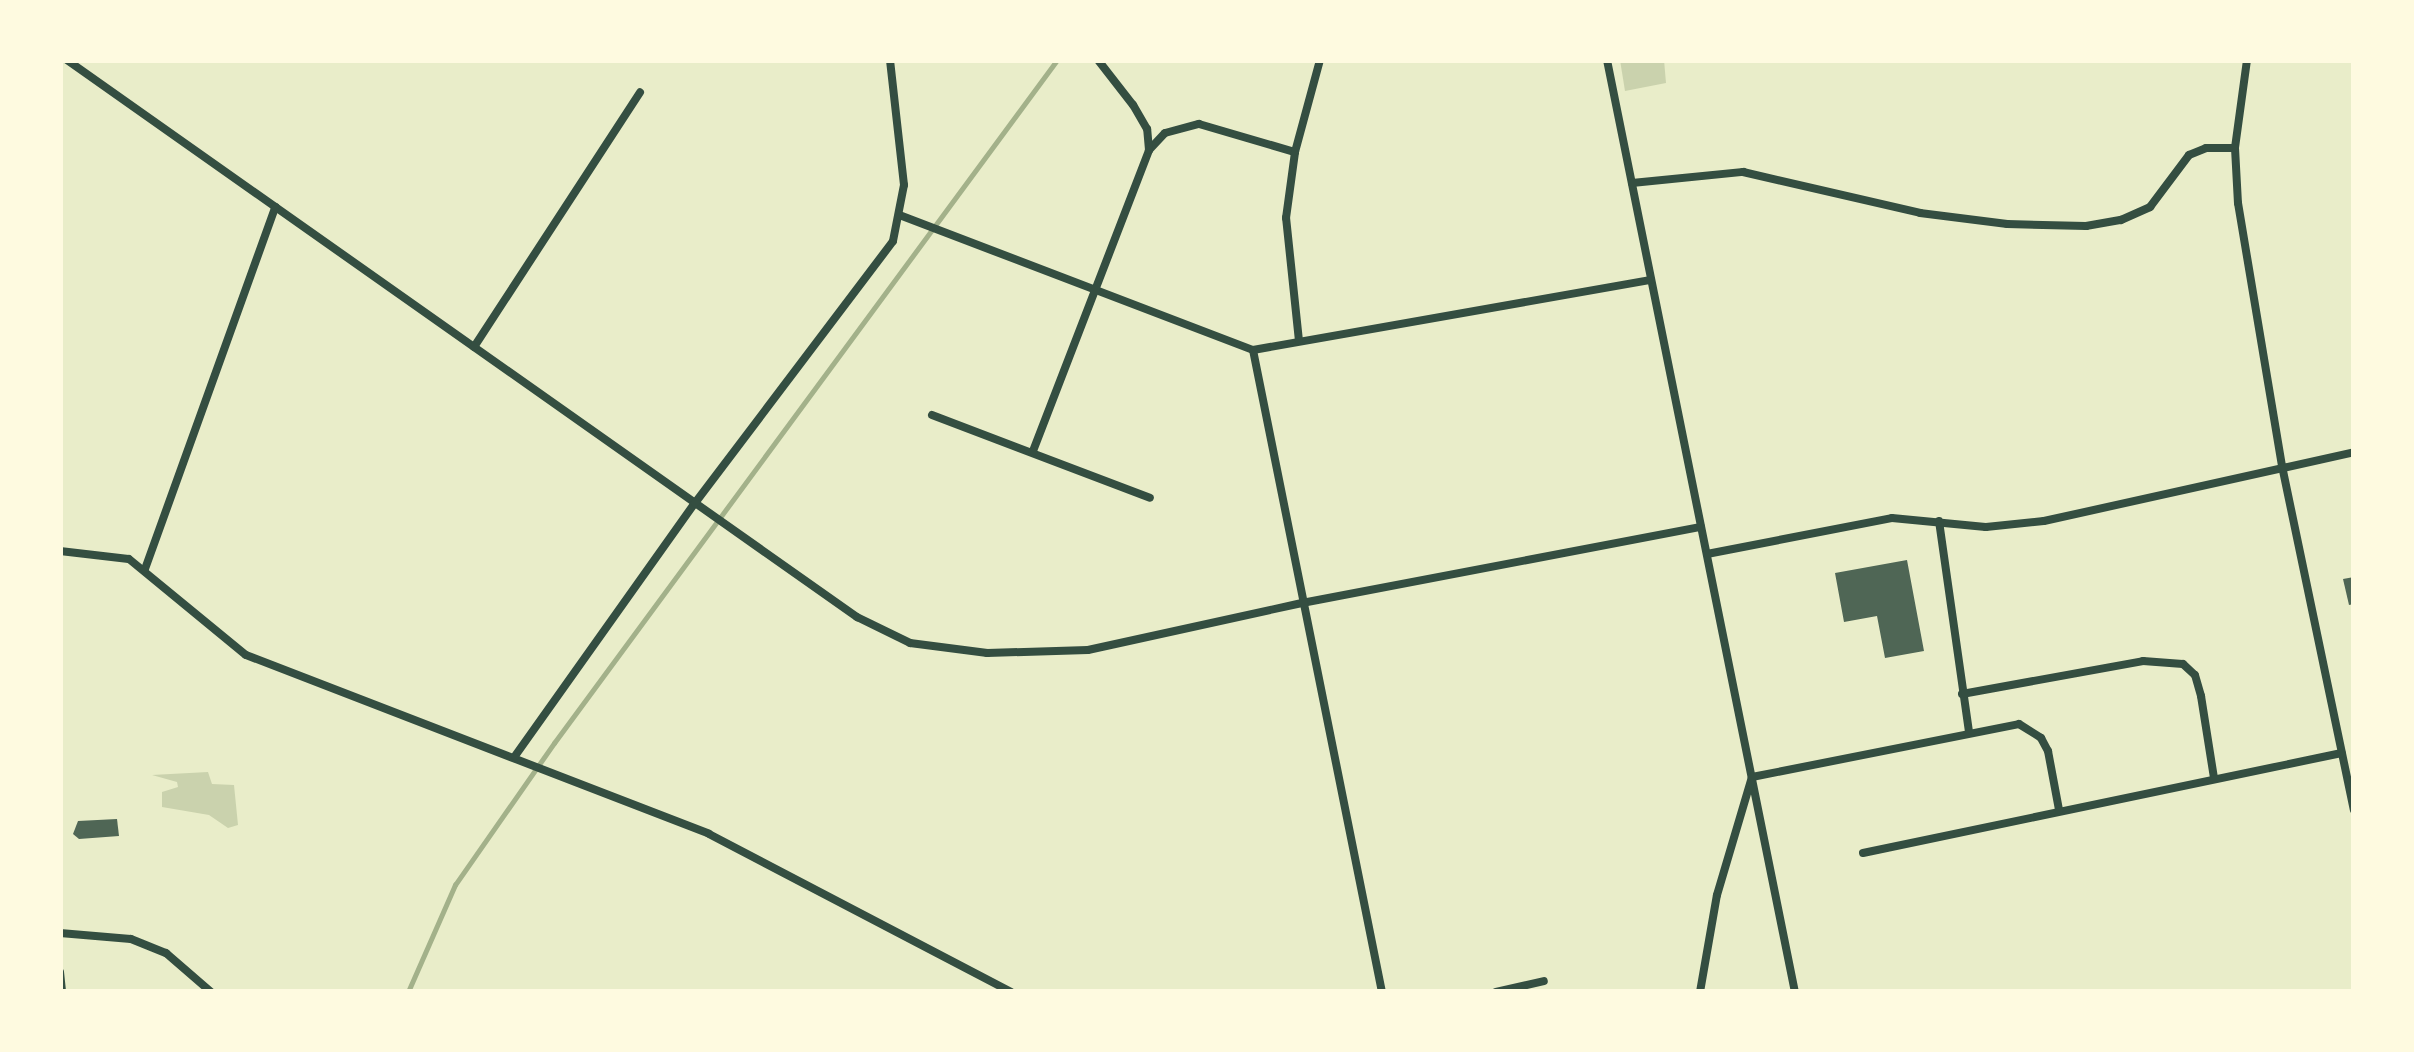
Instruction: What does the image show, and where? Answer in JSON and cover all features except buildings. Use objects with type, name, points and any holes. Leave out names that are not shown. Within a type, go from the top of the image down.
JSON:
[{"type":"street","points":[[67,60],[728,526],[871,625],[910,644],[939,649],[1088,650],[1302,602],[1701,527]]},
{"type":"street","points":[[515,756],[695,503],[872,271],[902,216],[904,185],[890,60]]},
{"type":"street","points":[[1098,60],[1147,129],[1149,150]]},
{"type":"street","points":[[1299,341],[1286,218],[1295,152],[1320,60]]},
{"type":"street","points":[[1607,60],[1795,992]]},
{"type":"street","points":[[2246,60],[2235,148],[2238,203],[2282,466],[2354,810]]},
{"type":"street","points":[[474,347],[640,92]]},
{"type":"street","points":[[1033,451],[1149,150],[1165,133],[1199,124],[1295,152]]},
{"type":"street","points":[[1632,183],[1743,172],[1920,213],[2006,224],[2086,226],[2121,220],[2150,206],[2188,155],[2206,148],[2235,148]]},
{"type":"street","points":[[145,569],[275,207]]},
{"type":"street","points":[[902,216],[1253,350],[1652,280]]},
{"type":"street","points":[[1253,350],[1382,992]]},
{"type":"street","points":[[932,415],[1150,498]]},
{"type":"street","points":[[1707,554],[1892,518],[1986,527],[2070,515],[2354,452]]},
{"type":"street","points":[[1939,521],[1970,731]]},
{"type":"street","points":[[60,551],[108,554],[145,569],[246,656],[709,834],[1012,992]]},
{"type":"street","points":[[1962,694],[2143,661],[2183,664],[2195,675],[2201,696],[2214,778]]},
{"type":"street","points":[[1752,777],[2018,724],[2041,738],[2059,810]]},
{"type":"street","points":[[1863,853],[2342,753]]},
{"type":"street","points":[[1700,992],[1717,895],[1752,777]]},
{"type":"street","points":[[60,933],[131,939],[166,953],[211,992]]},
{"type":"street","points":[[60,972],[62,992]]},
{"type":"street","points":[[1496,992],[1544,982]]},
{"type":"green space","points":[[1620,60],[1664,60],[1666,83],[1625,91]]},
{"type":"green space","points":[[208,772],[212,784],[234,785],[238,825],[228,828],[209,815],[162,807],[162,792],[178,787],[177,782],[152,775]]},
{"type":"waterway","points":[[408,992],[455,885],[554,743],[1057,60]]}]
